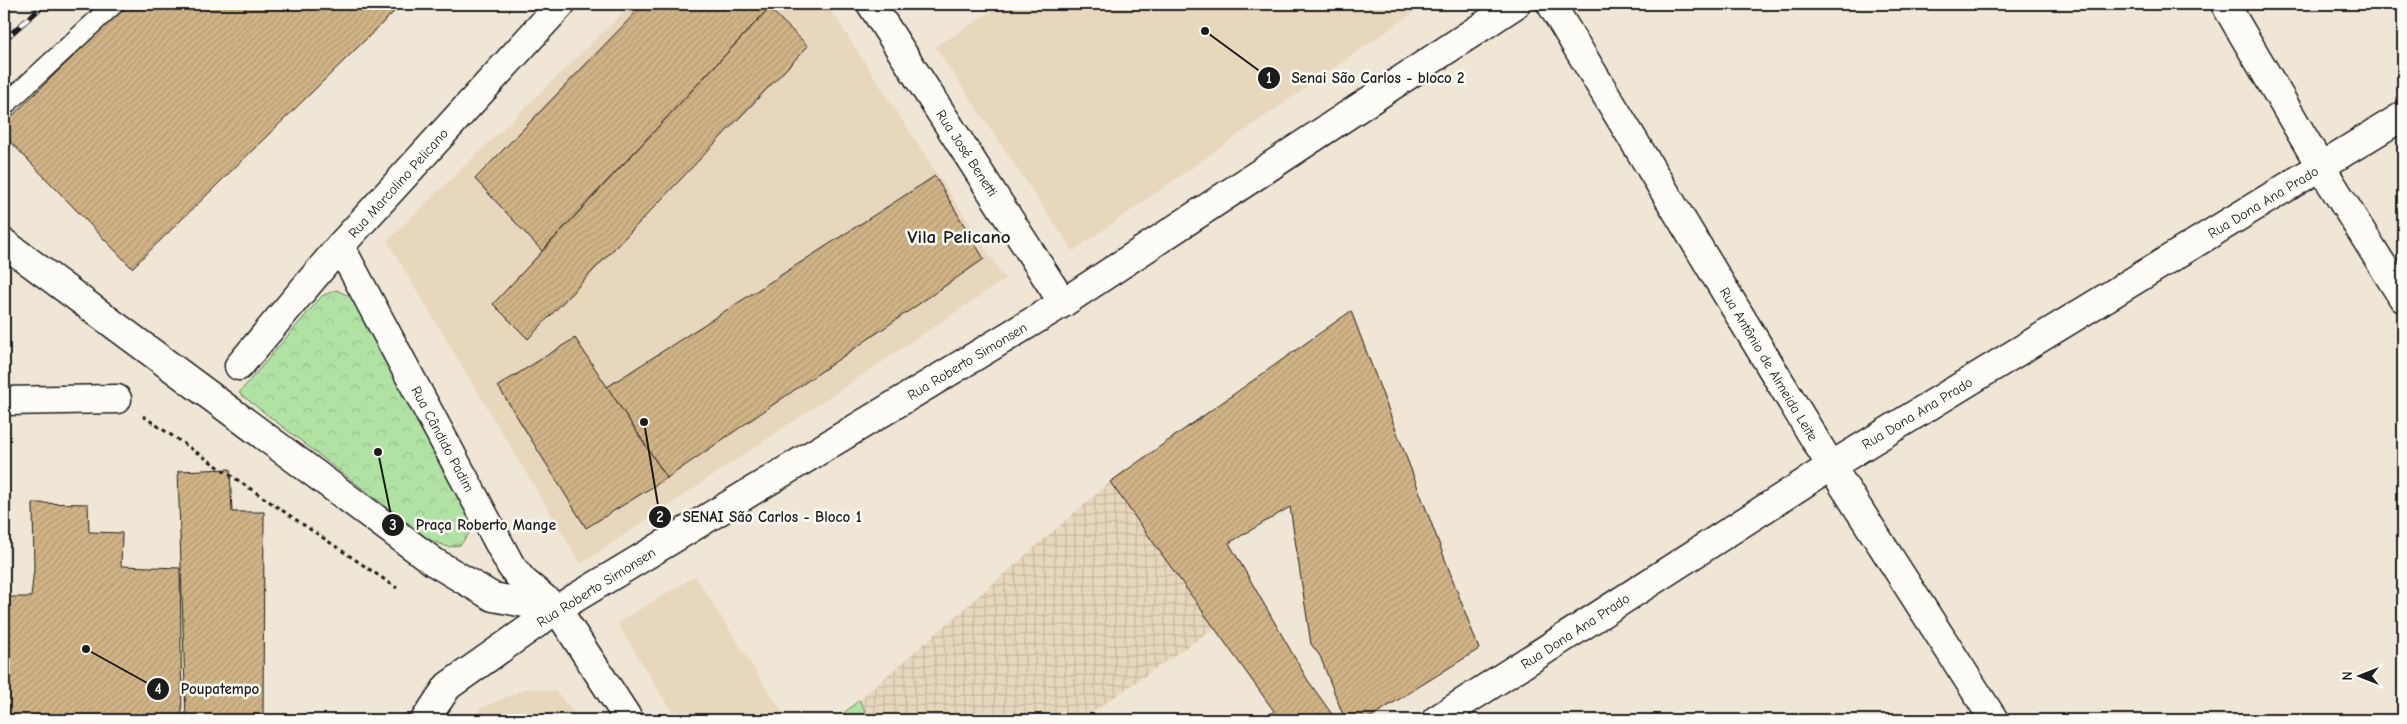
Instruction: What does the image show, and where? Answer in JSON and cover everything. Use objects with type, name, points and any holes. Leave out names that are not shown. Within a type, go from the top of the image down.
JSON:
[{"type":"street","name":"Rua Marcolino Pelicano","points":[[239,366],[340,246],[561,4]]},
{"type":"street","name":"Rua José Benetti","points":[[871,4],[1063,302]]},
{"type":"street","name":"Rua Roberto Simonsen","points":[[425,720],[448,686],[557,609],[1063,302],[1516,4]]},
{"type":"street","name":"Rua Antônio de Almeida Leite","points":[[1551,4],[1831,466],[1994,720]]},
{"type":"street","points":[[2225,4],[2321,167],[2403,298]]},
{"type":"street","name":"Rua Dona Ana Prado","points":[[1436,720],[1831,466],[2403,116]]},
{"type":"street","points":[[7,246],[434,562],[493,598],[557,609]]},
{"type":"street","name":"Rua Cândido Padim","points":[[340,246],[511,566],[557,609],[629,720]]},
{"type":"street","points":[[4,401],[117,399]]},
{"type":"lane","points":[[4,106],[114,4]]},
{"type":"path","points":[[117,399],[397,588]]},
{"type":"shaded area","points":[[632,4],[827,4],[1005,279],[581,564],[387,241]]},
{"type":"shaded area","points":[[1003,4],[1425,4],[1073,251],[935,47]]},
{"type":"shaded area","points":[[1110,482],[1214,628],[1081,720],[870,720],[859,700]]},
{"type":"shaded area","points":[[695,576],[787,720],[677,720],[617,623]]},
{"type":"shaded area","points":[[527,688],[555,691],[581,720],[472,720],[481,708]]},
{"type":"green space","points":[[336,290],[356,299],[473,512],[473,529],[460,545],[448,547],[428,539],[239,393],[322,296]]},
{"type":"green space","points":[[859,700],[870,720],[836,720]]},
{"type":"building","points":[[127,4],[402,4],[132,268],[4,135],[4,124]]},
{"type":"building","points":[[644,4],[765,4],[769,8],[542,251],[475,179]]},
{"type":"building","points":[[769,8],[808,46],[528,339],[493,304]]},
{"type":"building","points":[[935,176],[984,259],[667,478],[607,387]]},
{"type":"building","points":[[1351,311],[1479,649],[1366,720],[1345,720],[1320,656],[1311,644],[1290,507],[1229,543],[1307,679],[1336,720],[1263,720],[1274,711],[1110,482]]},
{"type":"building","points":[[575,338],[667,478],[586,528],[498,386]]},
{"type":"building","points":[[230,469],[232,512],[264,512],[263,720],[186,720],[178,471]]},
{"type":"building","points":[[33,503],[88,504],[89,532],[122,533],[121,566],[180,568],[182,720],[8,720],[7,690],[4,690],[4,597],[31,597],[34,569]]},
{"type":"railway","points":[[4,40],[45,4]]},
{"type":"place","name":"Senai São Carlos - bloco 2","points":[[1205,31]]},
{"type":"place","name":"SENAI São Carlos - Bloco 1","points":[[644,422]]},
{"type":"place","name":"Praça Roberto Mange","points":[[378,452]]},
{"type":"place","name":"Poupatempo","points":[[86,649]]},
{"type":"district","name":"Vila Pelicano","points":[[959,236]]}]
